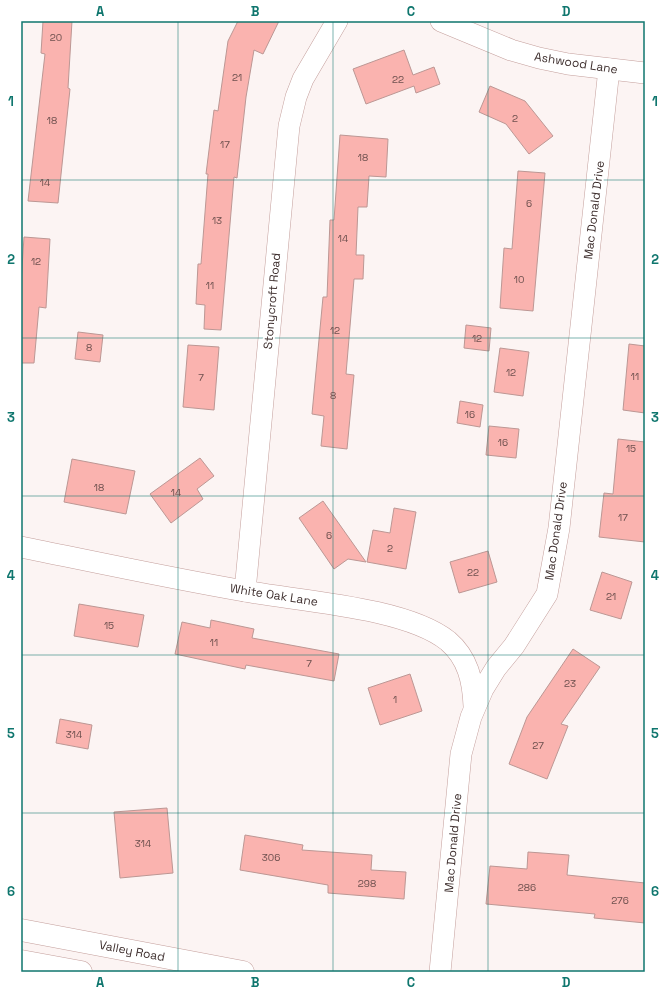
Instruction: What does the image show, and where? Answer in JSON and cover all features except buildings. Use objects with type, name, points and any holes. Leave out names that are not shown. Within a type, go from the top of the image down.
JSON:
[{"type":"main road","name":"Valley Road","points":[[21,930],[243,972]]},
{"type":"main road","points":[[21,961],[81,972]]},
{"type":"street","name":"Stonycroft Road","points":[[245,591],[289,126],[296,97],[303,79],[337,21]]},
{"type":"street","name":"Ashwood Lane","points":[[442,21],[511,50],[568,64],[645,73]]},
{"type":"street","name":"Mac Donald Drive","points":[[440,972],[461,754],[474,709],[483,689],[496,668],[514,646],[547,594],[553,566],[559,528],[609,69]]},
{"type":"street","name":"White Oak Lane","points":[[21,547],[245,591],[321,602],[391,616],[428,629],[448,642],[463,658],[474,686],[474,709]]}]
